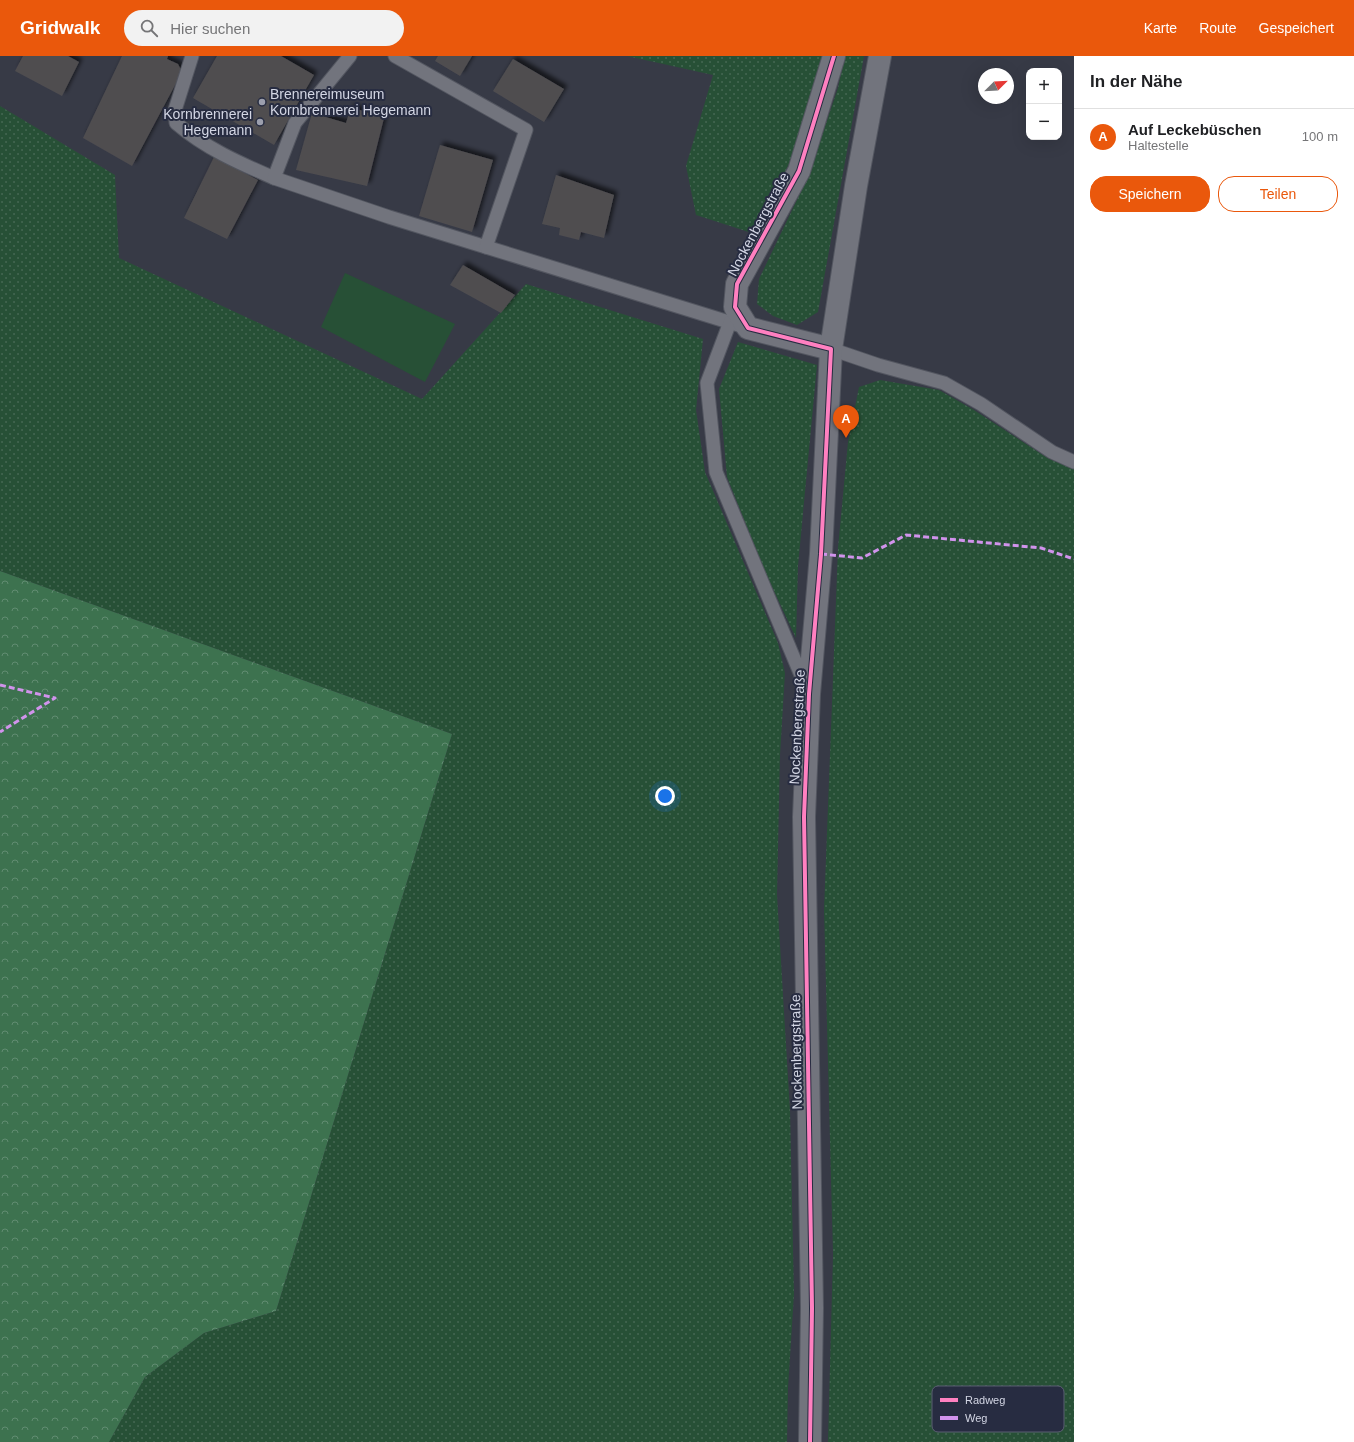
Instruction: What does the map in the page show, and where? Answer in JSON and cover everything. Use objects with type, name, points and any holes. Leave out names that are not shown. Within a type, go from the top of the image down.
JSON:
[{"type":"main road","name":"Nockenbergstraße","points":[[739,325],[735,307],[737,284],[798,171],[834,56]]},
{"type":"main road","name":"Nockenbergstraße","points":[[810,1442],[812,1308],[804,825],[809,694],[821,554],[831,349],[856,186],[880,56]]},
{"type":"main road","points":[[739,325],[831,349]]},
{"type":"lane","points":[[192,56],[175,110],[176,123],[192,137],[237,162],[274,178],[389,217],[739,325],[707,383],[716,472],[809,694]]},
{"type":"lane","points":[[274,178],[296,123],[350,56]]},
{"type":"lane","points":[[395,56],[526,130],[486,247]]},
{"type":"lane","points":[[831,349],[878,365],[944,383],[981,404],[1052,452],[1074,462]]},
{"type":"green space","points":[[627,56],[825,56],[799,143],[755,234],[696,215],[686,166],[713,75]]},
{"type":"green space","points":[[845,56],[864,56],[818,312],[797,325],[773,316],[757,304],[759,279],[808,177],[838,88]]},
{"type":"green space","points":[[0,106],[115,175],[119,258],[422,399],[526,284],[703,339],[696,410],[705,472],[778,643],[785,673],[780,755],[777,895],[790,1111],[794,1294],[788,1388],[787,1442],[109,1442],[145,1377],[204,1333],[276,1311],[452,734],[0,571]]},
{"type":"green space","points":[[345,273],[455,324],[425,382],[321,327]]},
{"type":"green space","points":[[738,342],[817,365],[798,566],[796,638],[765,572],[727,477],[719,389]]},
{"type":"green space","points":[[880,380],[939,390],[974,410],[1049,459],[1074,468],[1074,1442],[828,1442],[833,1254],[824,910],[838,548],[848,442],[859,387]]},
{"type":"green space","points":[[0,571],[452,734],[276,1311],[204,1333],[145,1377],[109,1442],[0,1442]]},
{"type":"building","points":[[23,56],[68,56],[79,62],[62,96],[15,71]]},
{"type":"building","points":[[122,56],[168,56],[167,59],[178,64],[182,72],[132,166],[83,138]]},
{"type":"building","name":"Kornbrennerei Hegemann","points":[[217,56],[281,56],[314,75],[274,145],[193,98]]},
{"type":"building","points":[[438,56],[472,56],[460,76],[435,61]]},
{"type":"building","points":[[513,59],[564,89],[544,122],[493,91]]},
{"type":"building","points":[[351,107],[384,118],[367,186],[296,170],[312,113],[346,123]]},
{"type":"building","points":[[440,145],[493,160],[472,232],[419,216]]},
{"type":"building","points":[[214,157],[258,180],[227,239],[184,218]]},
{"type":"building","points":[[556,175],[614,195],[604,238],[581,232],[579,240],[559,235],[560,228],[542,224]]},
{"type":"building","points":[[463,265],[515,295],[501,313],[450,285]]},
{"type":"marked path","points":[[821,554],[862,558],[906,535],[1041,548],[1074,559]]},
{"type":"marked path","points":[[0,685],[55,698],[0,732]]},
{"type":"cycle path","points":[[810,1442],[812,1308],[804,817],[809,694],[821,554],[831,349],[748,328],[735,307],[737,284],[799,171],[834,56]]},
{"type":"place","name":"Brennereimuseum Kornbrennerei Hegemann","points":[[262,102]]},
{"type":"place","name":"Kornbrennerei Hegemann","points":[[260,122]]},
{"type":"place","name":"Auf Leckebüschen","points":[[846,438]]}]
